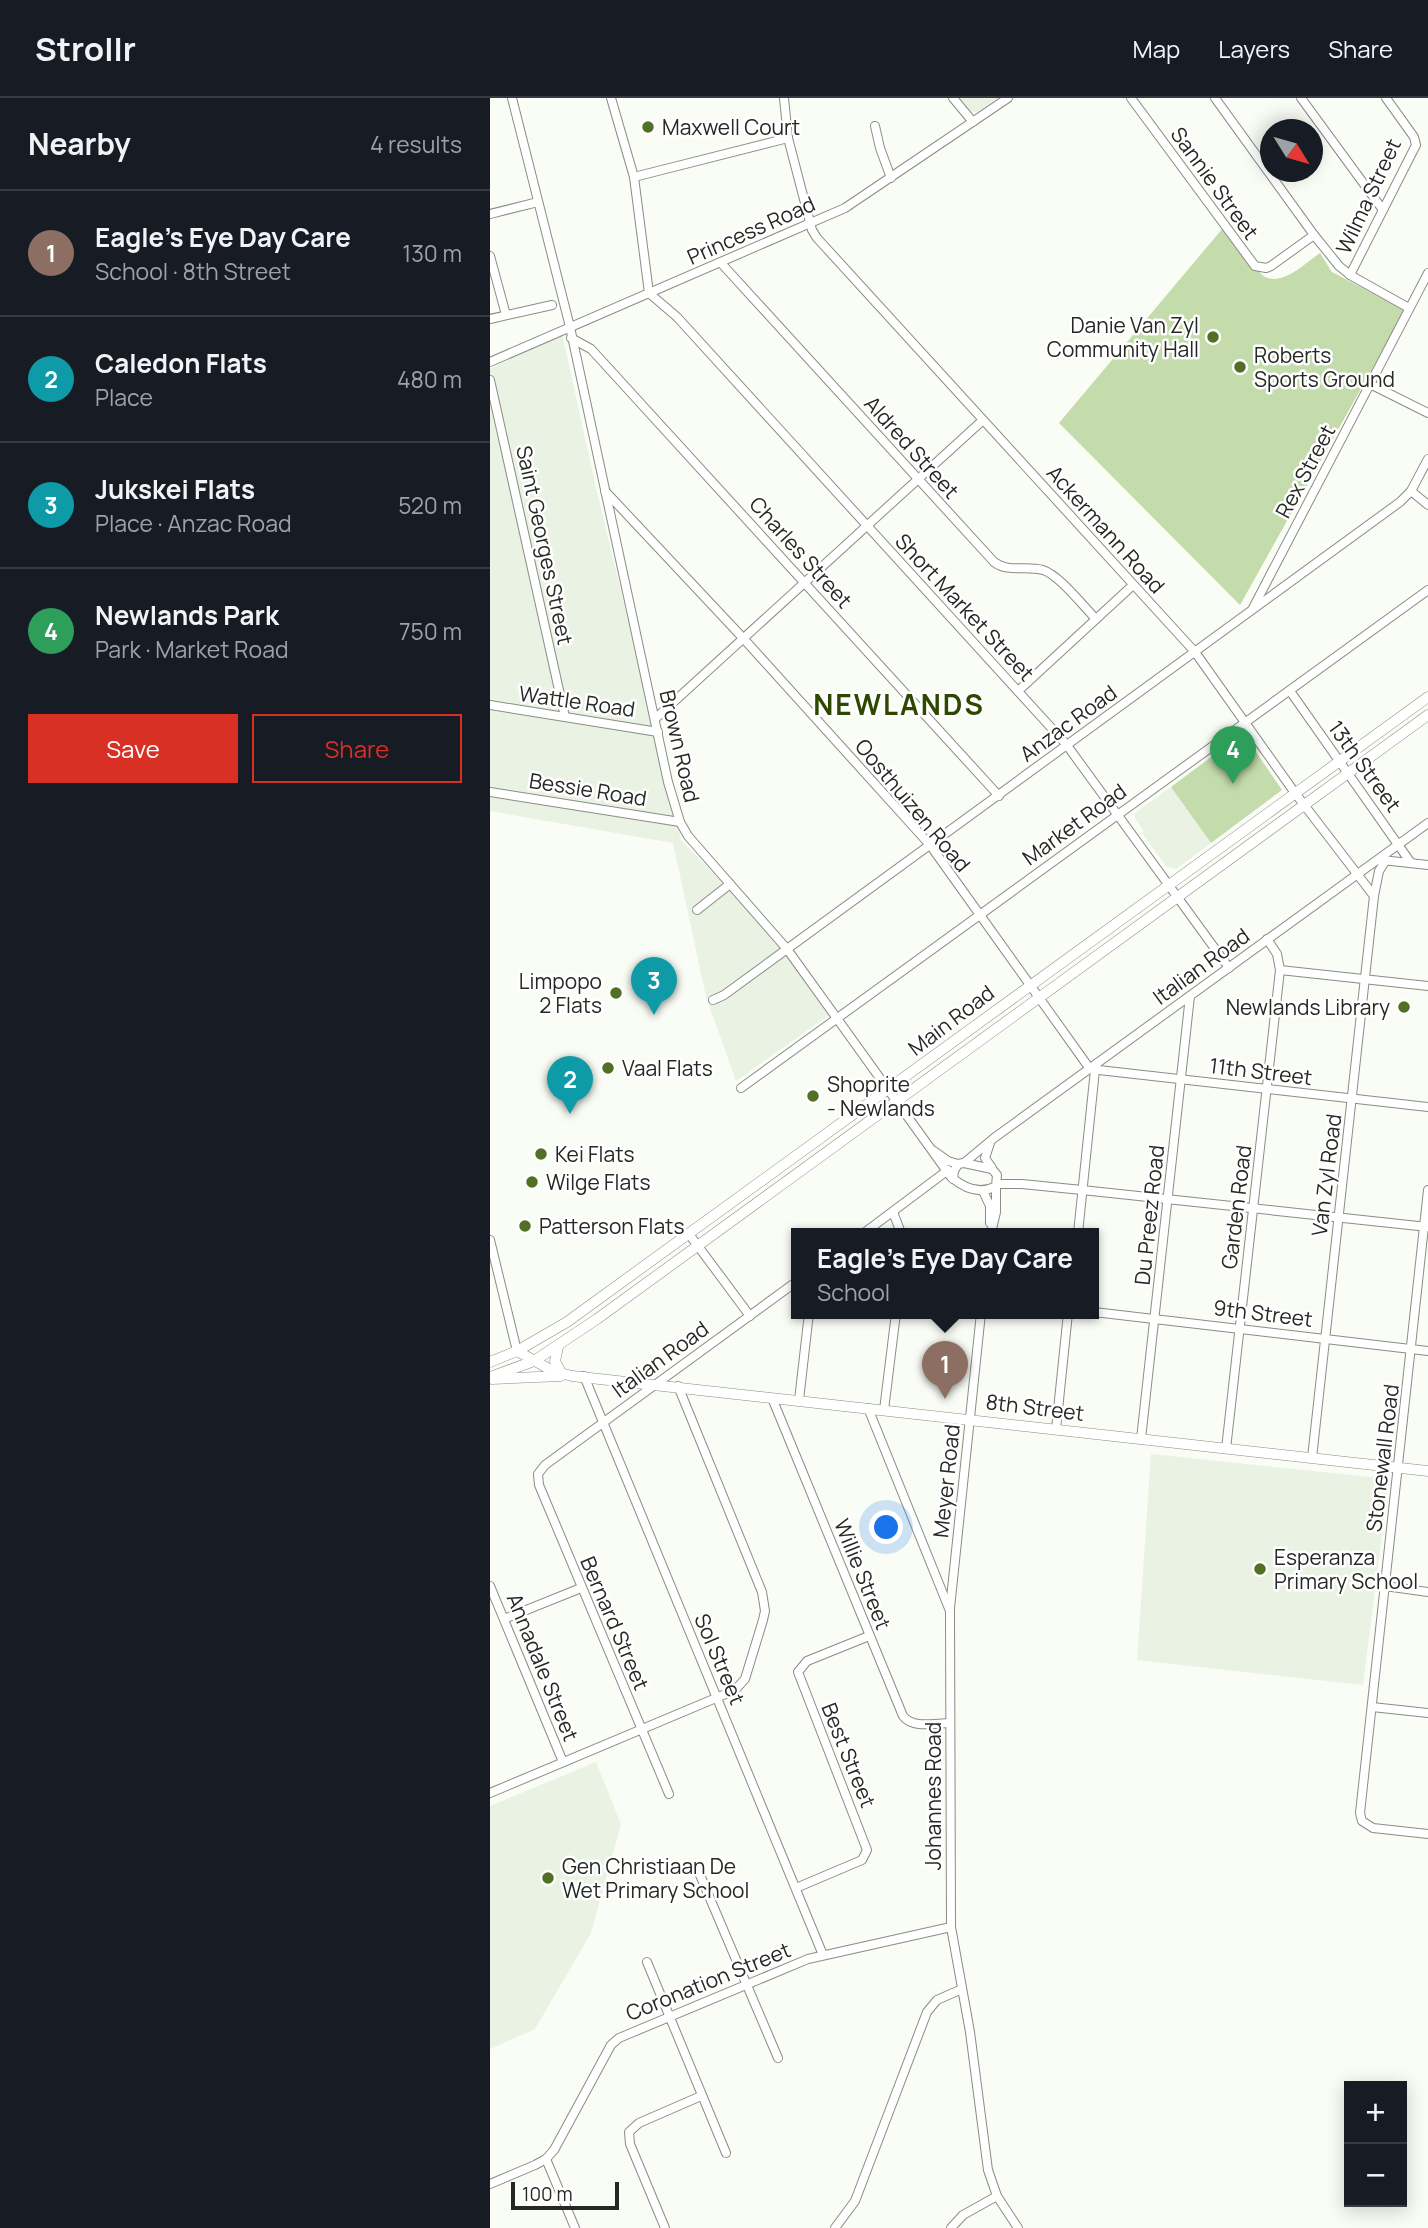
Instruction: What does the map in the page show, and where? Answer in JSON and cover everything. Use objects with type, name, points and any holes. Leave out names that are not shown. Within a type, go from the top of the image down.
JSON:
[{"type":"main road","name":"Main Road","points":[[490,1362],[517,1351],[566,1322],[1428,697]]},
{"type":"main road","name":"Main Road","points":[[490,1378],[534,1361],[558,1347],[1428,715]]},
{"type":"main road","points":[[558,1347],[555,1361],[561,1373]]},
{"type":"main road","name":"8th Street","points":[[517,1351],[572,1376],[1428,1471]]},
{"type":"main road","points":[[490,1378],[572,1376]]},
{"type":"street","points":[[512,98],[570,327]]},
{"type":"street","points":[[611,98],[634,177],[649,293]]},
{"type":"street","name":"Ackermann Road","points":[[784,98],[788,138],[817,238],[1195,652],[1357,876]]},
{"type":"street","points":[[953,98],[973,122]]},
{"type":"street","name":"Princess Road","points":[[490,362],[853,203],[1008,98]]},
{"type":"street","name":"Sannie Street","points":[[1131,98],[1255,266],[1271,266],[1314,235]]},
{"type":"street","points":[[1215,98],[1339,266],[1409,308]]},
{"type":"street","points":[[1301,98],[1383,210]]},
{"type":"street","name":"Wilma Street","points":[[1350,275],[1416,145],[1414,137],[1386,98]]},
{"type":"street","points":[[875,127],[891,178]]},
{"type":"street","points":[[634,177],[788,138]]},
{"type":"street","points":[[490,214],[538,202]]},
{"type":"street","points":[[490,256],[506,315]]},
{"type":"street","name":"Aldred Street","points":[[721,263],[994,562],[1004,568],[1041,569],[1047,572],[1096,619]]},
{"type":"street","name":"Rex Street","points":[[1251,611],[1428,272]]},
{"type":"street","name":"Short Market Street","points":[[649,293],[677,317],[1066,744],[1229,968]]},
{"type":"street","points":[[490,319],[552,304]]},
{"type":"street","name":"Brown Road","points":[[570,327],[603,489],[680,822],[688,836],[786,949],[922,1139],[946,1171],[961,1185]]},
{"type":"street","name":"Charles Street","points":[[571,338],[591,349],[999,796]]},
{"type":"street","name":"Saint Georges Street","points":[[490,380],[565,717]]},
{"type":"street","points":[[1370,384],[1428,414]]},
{"type":"street","points":[[656,718],[983,420]]},
{"type":"street","name":"Anzac Road","points":[[713,1000],[724,995],[999,796],[1066,744],[1400,502],[1411,491],[1428,458]]},
{"type":"street","name":"Oosthuizen Road","points":[[603,489],[743,638],[930,845],[1039,999],[1093,1069]]},
{"type":"street","points":[[1411,491],[1428,505]]},
{"type":"street","points":[[1018,691],[1133,585]]},
{"type":"street","name":"Market Road","points":[[741,1088],[1428,590]]},
{"type":"street","name":"13th Street","points":[[1290,691],[1411,863]]},
{"type":"street","name":"Wattle Road","points":[[490,705],[658,732]]},
{"type":"street","name":"Bessie Road","points":[[490,792],[680,822]]},
{"type":"street","name":"Italian Road","points":[[871,1228],[946,1171],[959,1165],[1093,1069],[1267,939],[1382,860],[1428,823]]},
{"type":"street","points":[[1382,860],[1428,865]]},
{"type":"street","name":"Van Zyl Road","points":[[1312,1458],[1374,896],[1382,860]]},
{"type":"street","points":[[1357,876],[1374,896]]},
{"type":"street","points":[[697,910],[730,884]]},
{"type":"street","points":[[1267,939],[1277,954],[1280,970],[1428,986]]},
{"type":"street","name":"Garden Road","points":[[1226,1449],[1280,970]]},
{"type":"street","name":"Du Preez Road","points":[[1141,1439],[1191,996]]},
{"type":"street","points":[[1079,1228],[1093,1069]]},
{"type":"street","name":"11th Street","points":[[1093,1069],[1428,1107]]},
{"type":"street","points":[[991,1228],[996,1212],[996,1179],[986,1162],[985,1154],[994,1138]]},
{"type":"street","name":"Brown Road","points":[[922,1139],[943,1158],[959,1165]]},
{"type":"street","points":[[953,1179],[959,1165],[996,1179],[1022,1184],[1426,1227]]},
{"type":"street","points":[[983,1191],[996,1179]]},
{"type":"street","name":"Italian Road","points":[[916,1195],[940,1182],[961,1185]]},
{"type":"street","points":[[961,1185],[983,1191],[990,1206],[990,1228]]},
{"type":"street","name":"Stonewall Road","points":[[1428,1190],[1360,1813],[1362,1821],[1373,1828],[1428,1834]]},
{"type":"street","points":[[893,1212],[899,1228]]},
{"type":"street","points":[[689,1234],[750,1316]]},
{"type":"street","points":[[490,1240],[517,1351]]},
{"type":"street","name":"Italian Road","points":[[545,1465],[791,1286]]},
{"type":"street","name":"9th Street","points":[[1099,1312],[1428,1351]]},
{"type":"street","points":[[799,1400],[809,1319]]},
{"type":"street","points":[[884,1410],[895,1319]]},
{"type":"street","name":"Meyer Road","points":[[950,1611],[980,1319]]},
{"type":"street","points":[[1056,1429],[1068,1319]]},
{"type":"street","name":"Sol Street","points":[[584,1376],[823,1955]]},
{"type":"street","points":[[490,1793],[717,1697],[739,1687],[745,1679],[763,1620],[764,1602],[758,1577],[678,1386]]},
{"type":"street","name":"Willie Street","points":[[772,1398],[869,1636],[908,1721],[914,1724],[950,1723]]},
{"type":"street","name":"Johannes Road","points":[[868,1408],[950,1611],[951,1927],[970,2032],[986,2157],[997,2196],[1018,2228]]},
{"type":"street","name":"Bernard Street","points":[[545,1465],[538,1474],[539,1485],[669,1794]]},
{"type":"street","name":"Annadale Street","points":[[490,1586],[563,1762]]},
{"type":"street","points":[[1385,1586],[1428,1592]]},
{"type":"street","points":[[503,1619],[581,1588]]},
{"type":"street","name":"Best Street","points":[[796,1888],[862,1860],[867,1850],[798,1672],[807,1661],[869,1636]]},
{"type":"street","points":[[1372,1707],[1428,1713]]},
{"type":"street","points":[[697,1868],[778,2058]]},
{"type":"street","name":"Coronation Street","points":[[546,2159],[554,2150],[614,2041],[797,1963],[951,1927]]},
{"type":"street","points":[[647,1962],[726,2153]]},
{"type":"street","points":[[835,2228],[855,2201],[927,2012],[937,2000],[962,1989]]},
{"type":"street","points":[[664,2228],[628,2137],[630,2129],[701,2096]]},
{"type":"street","points":[[490,2184],[546,2159],[575,2228]]},
{"type":"street","points":[[951,2228],[963,2215],[997,2196]]},
{"type":"shaded area","points":[[958,98],[1000,98],[979,113],[968,111]]},
{"type":"shaded area","points":[[562,334],[597,492],[681,840],[781,944],[829,1015],[736,1081],[706,997],[673,843],[490,811],[490,369]]},
{"type":"shaded area","points":[[1171,787],[1211,843],[1176,869],[1166,866],[1142,833],[1144,831],[1135,818],[1135,813]]},
{"type":"shaded area","name":"Esperanza Primary School","points":[[1151,1454],[1389,1479],[1363,1685],[1137,1660]]},
{"type":"shaded area","name":"Gen Christiaan De Wet Primary School","points":[[596,1762],[621,1824],[591,1933],[535,2029],[490,2049],[490,1806]]},
{"type":"green space","name":"Roberts Sports Ground","points":[[1223,228],[1263,276],[1278,279],[1300,268],[1320,253],[1332,272],[1405,310],[1240,605],[1059,423]]},
{"type":"green space","points":[[1243,733],[1282,790],[1211,843],[1171,787]]},
{"type":"place","name":"Maxwell Court","points":[[648,127]]},
{"type":"place","name":"Danie Van Zyl Community Hall","points":[[1213,337]]},
{"type":"place","name":"Roberts Sports Ground","points":[[1240,367]]},
{"type":"place","name":"Newlands Park","points":[[1233,784]]},
{"type":"place","name":"Limpopo 2 Flats","points":[[616,993]]},
{"type":"place","name":"Newlands Library","points":[[1404,1007]]},
{"type":"place","name":"Jukskei Flats","points":[[654,1015]]},
{"type":"place","name":"Vaal Flats","points":[[608,1068]]},
{"type":"place","name":"Shoprite - Newlands","points":[[813,1096]]},
{"type":"place","name":"Caledon Flats","points":[[570,1114]]},
{"type":"place","name":"Kei Flats","points":[[541,1154]]},
{"type":"place","name":"Wilge Flats","points":[[532,1182]]},
{"type":"place","name":"Patterson Flats","points":[[525,1226]]},
{"type":"place","name":"Eagle's Eye Day Care","points":[[945,1399]]},
{"type":"place","name":"Esperanza Primary School","points":[[1260,1569]]},
{"type":"place","name":"Gen Christiaan De Wet Primary School","points":[[548,1878]]},
{"type":"district","name":"NEWLANDS","points":[[899,704]]}]
